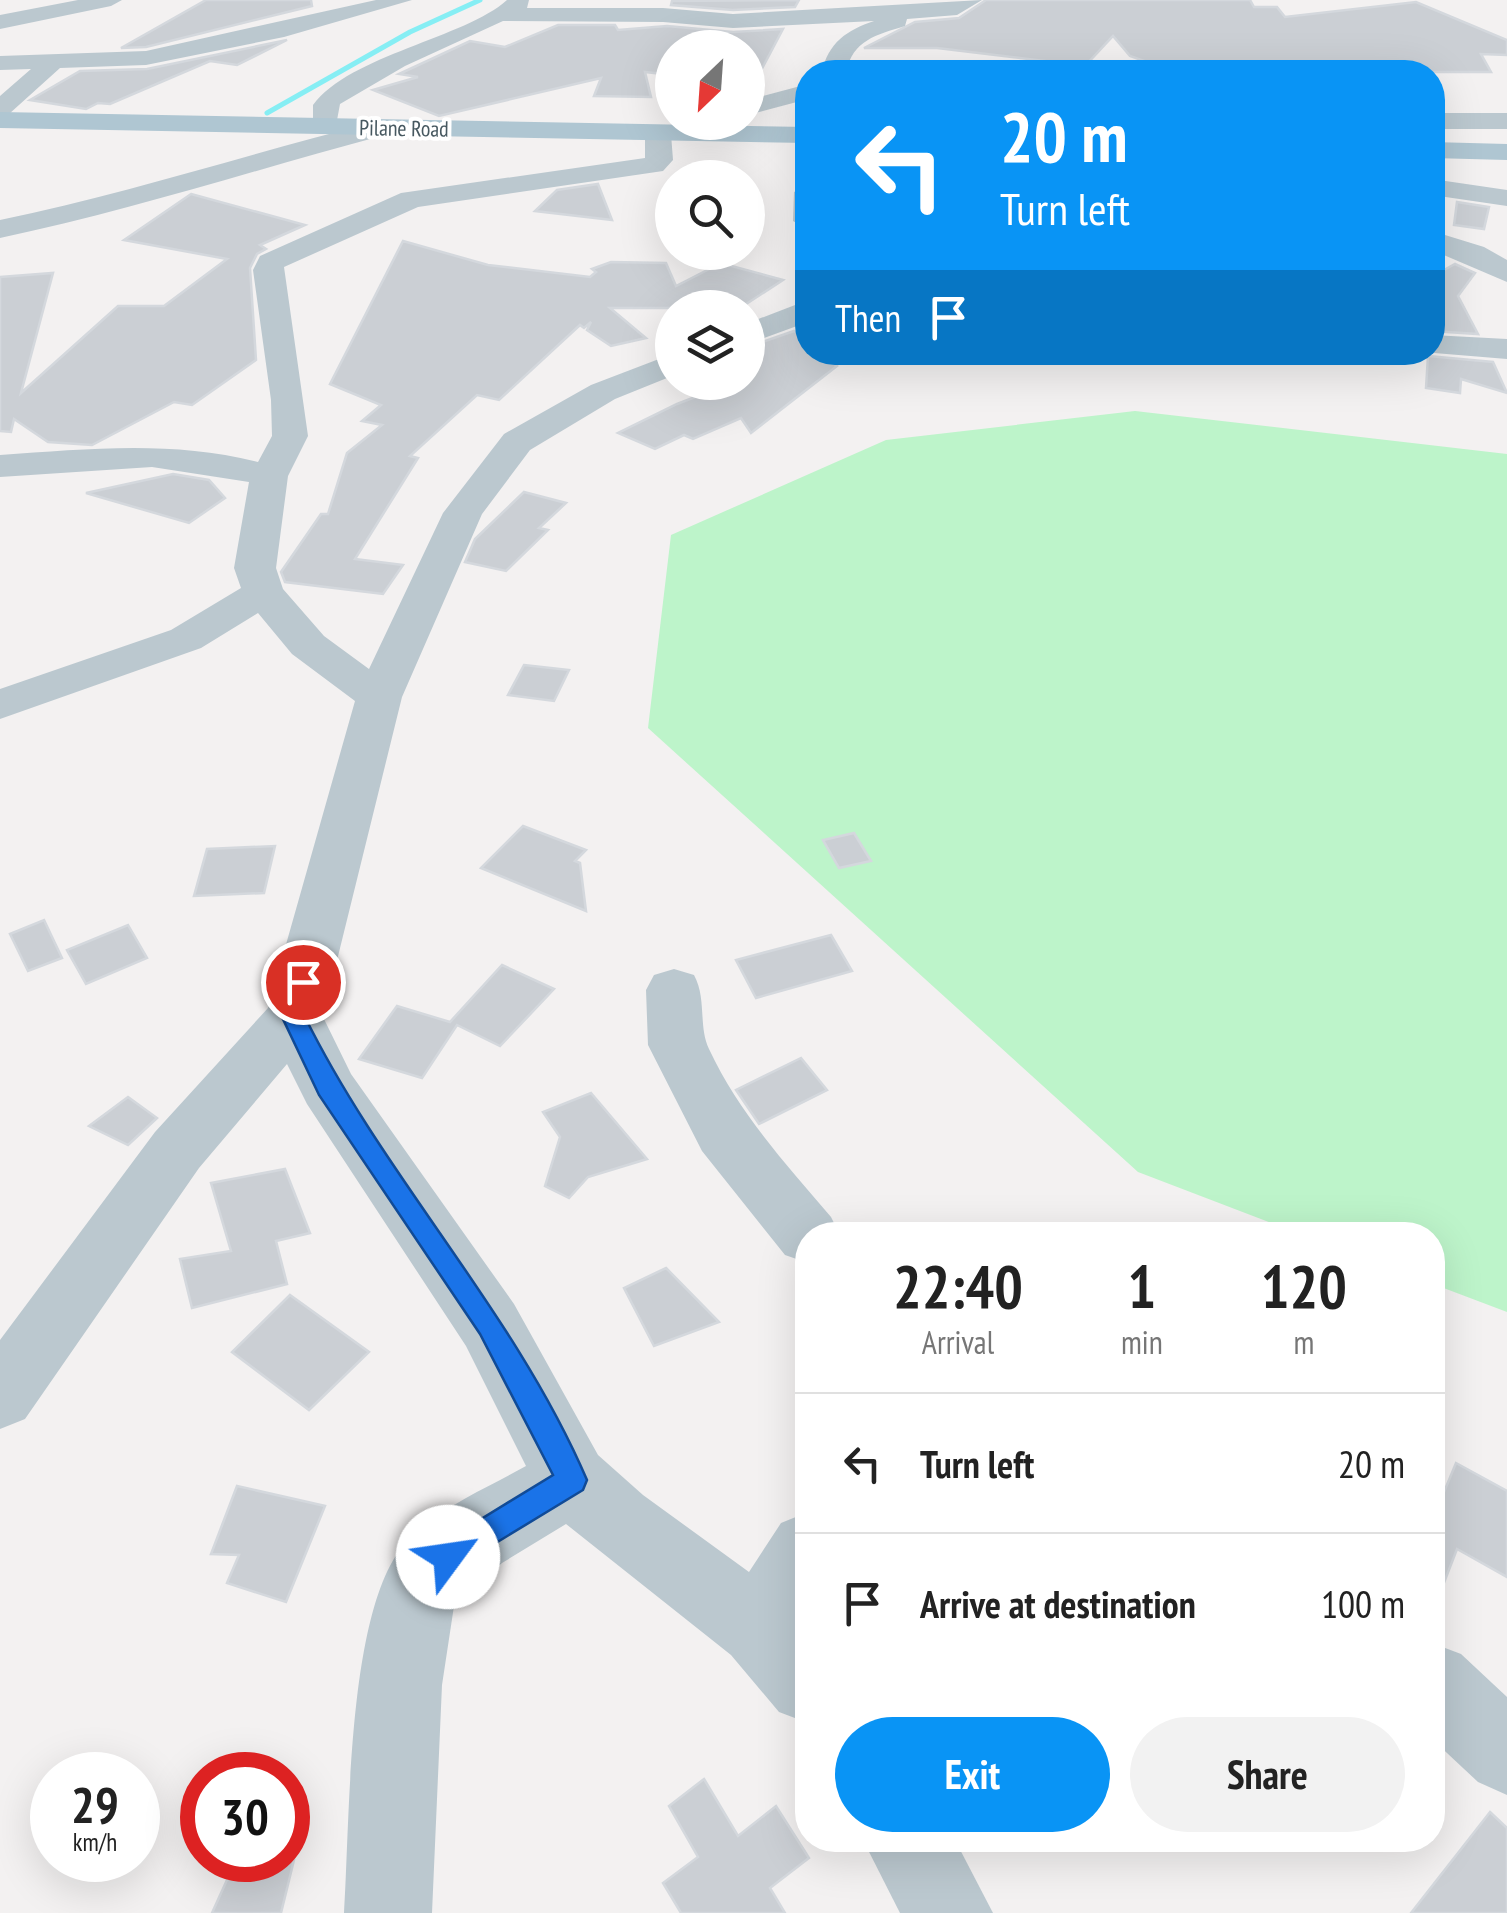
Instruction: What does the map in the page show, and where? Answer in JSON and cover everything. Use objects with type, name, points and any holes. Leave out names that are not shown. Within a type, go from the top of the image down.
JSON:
[{"type":"main road","name":"Pilane Road","points":[[0,120],[326,126],[375,135],[655,129]]},
{"type":"main road","name":"Pilane Road","points":[[765,133],[795,134]]},
{"type":"main road","points":[[1445,150],[1507,152]]},
{"type":"street","points":[[22,0],[44,13]]},
{"type":"street","points":[[0,22],[111,0]]},
{"type":"street","points":[[0,63],[166,54],[401,0]]},
{"type":"street","points":[[732,21],[926,6],[949,10],[970,0]]},
{"type":"street","points":[[326,126],[325,105],[331,99],[397,61],[517,5],[660,7],[732,21],[775,41]]},
{"type":"street","points":[[832,60],[857,34],[926,6]]},
{"type":"street","points":[[0,110],[54,60]]},
{"type":"street","points":[[765,103],[795,95]]},
{"type":"street","points":[[1445,121],[1507,121]]},
{"type":"street","points":[[0,229],[97,210],[231,168],[375,135]]},
{"type":"street","points":[[379,697],[308,645],[263,592],[255,568],[269,476],[290,436],[289,400],[268,270],[272,262],[405,190],[639,170],[660,160],[663,140]]},
{"type":"street","points":[[1445,189],[1507,198]]},
{"type":"street","points":[[1445,244],[1473,253],[1507,273]]},
{"type":"street","points":[[1445,251],[1473,253]]},
{"type":"street","points":[[765,327],[795,315]]},
{"type":"street","points":[[1445,346],[1507,348]]},
{"type":"street","points":[[0,1396],[177,1150],[294,1017],[379,697],[463,513],[502,457],[557,417],[655,372]]},
{"type":"street","points":[[0,466],[152,456],[191,458],[269,476]]},
{"type":"street","points":[[0,705],[186,639],[263,592]]},
{"type":"street","points":[[674,990],[677,1045],[724,1134],[796,1222]]},
{"type":"street","points":[[294,1017],[328,1088],[490,1325],[572,1480],[617,1521],[759,1627],[795,1668]]},
{"type":"street","points":[[388,1913],[404,1666],[412,1605],[424,1581],[448,1557],[572,1480]]},
{"type":"street","points":[[759,1627],[795,1570]]},
{"type":"street","points":[[1445,1695],[1507,1752]]},
{"type":"street","points":[[913,1852],[949,1913]]},
{"type":"green space","points":[[1135,411],[1507,454],[1507,1312],[1445,1289],[1445,1222],[1269,1222],[1138,1172],[648,728],[671,535],[886,440]]},
{"type":"building","points":[[206,0],[311,0],[312,6],[146,47],[121,48]]},
{"type":"building","points":[[799,0],[795,7],[733,10],[671,5],[672,1]]},
{"type":"building","points":[[986,0],[1250,0],[1254,7],[1277,7],[1285,17],[1416,2],[1507,40],[1507,55],[1481,54],[1491,72],[1445,72],[1445,60],[1141,60],[1130,56],[1113,36],[1091,60],[1036,60],[937,48],[864,48],[915,22],[959,18]]},
{"type":"building","points":[[558,25],[615,25],[618,30],[667,26],[711,30],[655,30],[655,73],[645,72],[651,97],[594,96],[601,78],[439,116],[373,90],[418,77],[399,74],[470,41],[505,47]]},
{"type":"building","points":[[783,29],[765,63],[765,30]]},
{"type":"building","points":[[287,40],[237,65],[210,61],[110,104],[98,103],[86,109],[30,100],[80,71],[147,69]]},
{"type":"building","points":[[598,184],[612,220],[535,211],[557,190]]},
{"type":"building","points":[[191,194],[305,225],[260,245],[266,249],[257,254],[250,268],[256,360],[192,405],[174,402],[92,445],[48,442],[14,419],[11,432],[0,431],[0,277],[53,273],[21,393],[118,306],[164,306],[227,259],[124,240]]},
{"type":"building","points":[[1457,202],[1489,207],[1484,229],[1454,225]]},
{"type":"building","points":[[403,241],[488,265],[590,277],[596,272],[592,269],[611,262],[655,263],[655,270],[669,270],[676,286],[707,270],[747,270],[783,280],[765,292],[655,290],[655,308],[610,308],[646,338],[611,346],[587,330],[591,322],[584,328],[580,325],[499,400],[477,395],[410,456],[418,458],[355,559],[403,565],[383,594],[285,582],[281,572],[321,514],[328,514],[347,453],[382,425],[362,421],[381,405],[330,384]]},
{"type":"building","points":[[1455,264],[1475,273],[1458,296],[1478,334],[1445,332],[1445,269]]},
{"type":"building","points":[[794,331],[795,365],[837,366],[751,433],[741,418],[693,439],[684,435],[655,449],[618,433],[687,400],[765,400],[765,341]]},
{"type":"building","points":[[1445,358],[1493,362],[1507,393],[1461,379],[1460,393],[1426,388],[1427,365],[1445,365]]},
{"type":"building","points":[[173,474],[209,480],[225,498],[189,523],[86,493]]},
{"type":"building","points":[[524,492],[566,503],[539,528],[548,530],[506,571],[465,562],[475,539]]},
{"type":"building","points":[[524,665],[569,670],[554,701],[508,695]]},
{"type":"building","points":[[523,826],[586,850],[575,861],[580,863],[586,911],[481,868]]},
{"type":"building","points":[[854,833],[871,861],[839,868],[823,840]]},
{"type":"building","points":[[275,846],[264,893],[194,896],[207,849]]},
{"type":"building","points":[[44,920],[62,958],[28,971],[10,934]]},
{"type":"building","points":[[128,925],[147,958],[86,984],[67,950]]},
{"type":"building","points":[[831,935],[852,971],[756,998],[736,960]]},
{"type":"building","points":[[502,965],[554,989],[500,1046],[457,1025],[422,1078],[359,1059],[397,1006],[450,1022]]},
{"type":"building","points":[[801,1058],[827,1090],[759,1124],[736,1090]]},
{"type":"building","points":[[591,1093],[647,1159],[588,1177],[569,1198],[545,1186],[560,1137],[543,1112]]},
{"type":"building","points":[[128,1097],[157,1118],[128,1145],[89,1126]]},
{"type":"building","points":[[285,1169],[310,1233],[276,1241],[287,1284],[192,1308],[180,1259],[231,1251],[211,1183]]},
{"type":"building","points":[[666,1268],[719,1322],[654,1346],[624,1288]]},
{"type":"building","points":[[290,1295],[369,1352],[309,1410],[232,1352]]},
{"type":"building","points":[[1456,1463],[1507,1491],[1507,1577],[1457,1549],[1445,1580],[1445,1490]]},
{"type":"building","points":[[237,1486],[325,1506],[286,1602],[227,1583],[239,1555],[211,1554]]},
{"type":"building","points":[[704,1779],[738,1836],[776,1806],[795,1836],[795,1852],[805,1852],[809,1858],[770,1888],[785,1913],[681,1913],[663,1883],[698,1857],[669,1806]]},
{"type":"building","points":[[1490,1812],[1507,1828],[1507,1913],[1411,1913]]},
{"type":"building","points":[[226,1882],[289,1882],[281,1913],[212,1913]]},
{"type":"waterway","points":[[267,113],[410,32],[480,0]]},
{"type":"route","points":[[303,982],[294,1017],[328,1088],[490,1325],[572,1480],[448,1557]]}]
